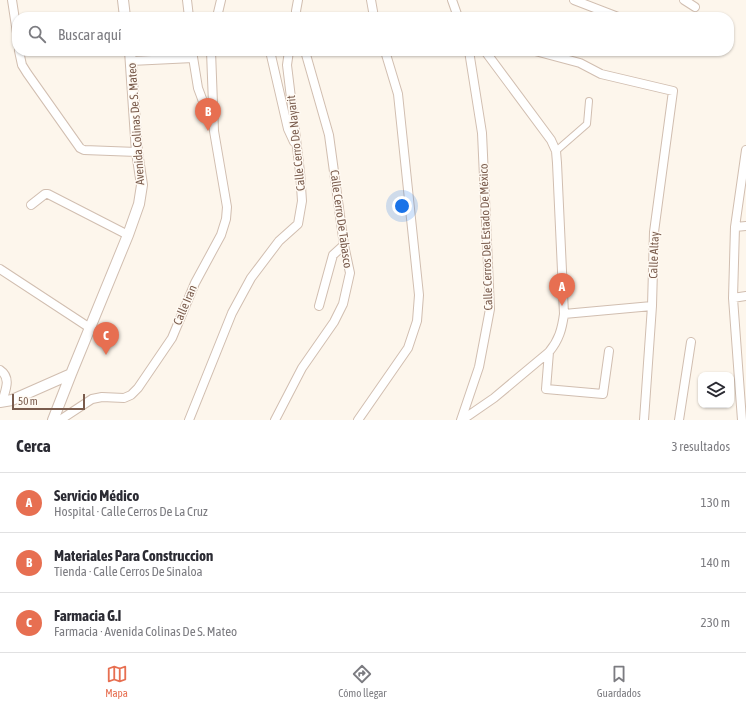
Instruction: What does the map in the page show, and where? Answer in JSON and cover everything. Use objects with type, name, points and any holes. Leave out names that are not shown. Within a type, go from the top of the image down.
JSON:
[{"type":"street","points":[[12,0],[14,12]]},
{"type":"street","points":[[123,0],[124,12]]},
{"type":"street","points":[[187,0],[188,12]]},
{"type":"street","points":[[218,12],[221,0]]},
{"type":"street","points":[[296,12],[298,0]]},
{"type":"street","points":[[371,0],[373,12]]},
{"type":"street","points":[[452,0],[456,12]]},
{"type":"street","points":[[574,0],[605,12]]},
{"type":"street","points":[[684,0],[695,6]]},
{"type":"street","points":[[20,56],[22,65],[27,73],[80,148],[84,150],[137,152]]},
{"type":"street","name":"Avenida Colinas De S. Mateo","points":[[53,420],[128,235],[139,204],[142,185],[137,152],[130,56]]},
{"type":"street","points":[[192,56],[198,88],[214,131]]},
{"type":"street","points":[[211,56],[214,131]]},
{"type":"street","points":[[271,56],[288,129],[297,148]]},
{"type":"street","name":"Calle Cerro De Nayarit","points":[[189,420],[232,313],[251,278],[279,241],[298,224],[302,201],[287,65],[288,56]]},
{"type":"street","name":"Calle Cerro De Tabasco","points":[[275,420],[302,368],[334,322],[343,304],[350,272],[344,245],[329,135],[306,56]]},
{"type":"street","points":[[358,420],[408,348],[418,315],[419,295],[398,94],[387,56]]},
{"type":"street","name":"Calle Cerros Del Estado De México","points":[[462,420],[479,367],[490,309],[482,133],[470,56]]},
{"type":"street","points":[[462,420],[494,398],[549,352],[556,344],[560,334],[564,314],[558,163],[556,151],[551,140],[489,56]]},
{"type":"street","name":"Calle Altay","points":[[554,56],[580,63],[600,74],[673,91],[654,232],[652,306],[644,420]]},
{"type":"street","points":[[556,151],[587,124],[590,101]]},
{"type":"street","name":"Calle Iran","points":[[60,420],[92,399],[102,397],[124,398],[131,395],[138,388],[172,338],[195,283],[221,235],[226,218],[227,207],[214,131]]},
{"type":"street","points":[[742,420],[733,298],[735,227],[746,150]]},
{"type":"street","points":[[31,205],[45,194],[48,194],[128,235]]},
{"type":"street","points":[[735,227],[746,226]]},
{"type":"street","points":[[319,306],[333,255],[344,245]]},
{"type":"street","points":[[0,269],[90,328]]},
{"type":"street","points":[[733,298],[746,296]]},
{"type":"street","points":[[564,314],[652,306]]},
{"type":"street","points":[[679,420],[691,342]]},
{"type":"street","points":[[549,352],[546,389],[603,394],[610,351]]},
{"type":"street","points":[[0,370],[6,375],[8,381],[1,402],[12,400],[71,374]]},
{"type":"place","name":"Materiales Para Construccion","points":[[208,131]]},
{"type":"place","name":"Servicio Médico","points":[[562,306]]},
{"type":"place","name":"Farmacia G.I","points":[[106,355]]}]
